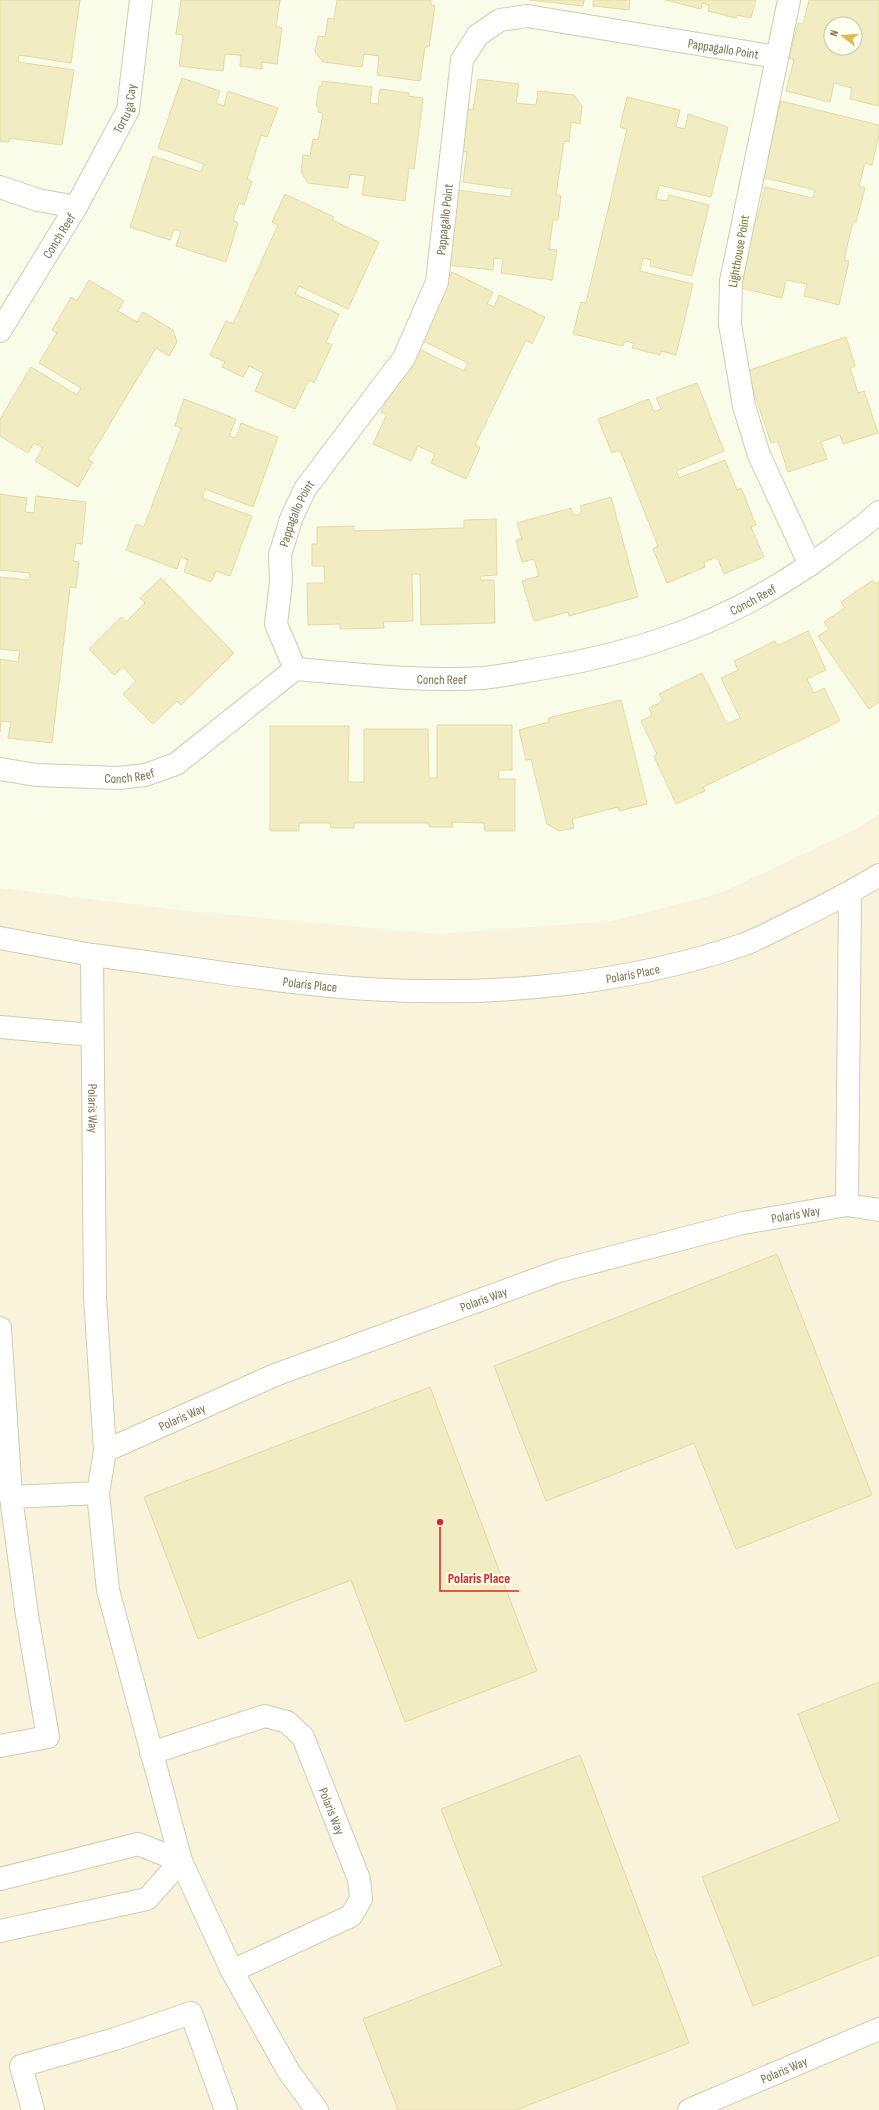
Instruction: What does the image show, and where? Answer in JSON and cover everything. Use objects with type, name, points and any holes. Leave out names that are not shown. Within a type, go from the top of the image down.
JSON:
[{"type":"street","name":"Tortuga Cay","points":[[76,207],[128,110],[141,0]]},
{"type":"street","name":"Lighthouse Point","points":[[789,0],[730,281],[730,324],[744,406],[759,455],[810,565]]},
{"type":"street","name":"Pappagallo Point","points":[[296,668],[276,624],[281,581],[280,555],[291,519],[305,489],[404,358],[436,282],[462,60],[478,35],[500,20],[527,16],[777,57]]},
{"type":"street","name":"Conch Reef","points":[[0,188],[38,200],[76,207],[0,331]]},
{"type":"street","name":"Conch Reef","points":[[0,769],[36,775],[119,778],[145,775],[176,764],[296,668],[428,678],[484,678],[584,661],[640,648],[698,626],[748,603],[810,565],[879,512]]},
{"type":"street","name":"Polaris Place","points":[[92,955],[274,979],[368,989],[461,991],[554,986],[646,971],[746,943],[850,894],[879,875]]},
{"type":"street","points":[[847,1205],[850,894]]},
{"type":"street","points":[[0,938],[92,955]]},
{"type":"street","name":"Polaris Way","points":[[92,955],[95,1298],[105,1451],[98,1493],[108,1590],[181,1861],[232,1971],[289,2072],[317,2110]]},
{"type":"street","points":[[0,1027],[92,1036]]},
{"type":"street","name":"Polaris Way","points":[[105,1451],[275,1374],[559,1271],[743,1223],[847,1205],[879,1210]]},
{"type":"street","points":[[0,1328],[11,1497],[27,1615],[48,1737],[0,1746]]},
{"type":"street","points":[[11,1497],[98,1493]]},
{"type":"street","name":"Polaris Way","points":[[151,1753],[265,1716],[287,1722],[303,1737],[359,1879],[361,1899],[351,1916],[232,1971]]},
{"type":"street","points":[[0,1879],[138,1844],[181,1861],[147,1899],[0,1931]]},
{"type":"street","points":[[33,2110],[21,2066],[115,2039],[191,2013],[226,2110]]},
{"type":"street","name":"Polaris Way","points":[[689,2110],[879,2029]]},
{"type":"shaded area","points":[[879,814],[879,2110],[0,2110],[0,888],[187,911],[438,934],[612,921],[721,893],[858,828]]},
{"type":"building","points":[[0,0],[80,0],[71,63],[19,55],[18,62],[74,70],[62,145],[10,138],[9,142],[0,141]]},
{"type":"building","points":[[181,0],[280,0],[276,27],[282,28],[277,64],[262,62],[262,69],[240,66],[241,55],[225,54],[223,71],[179,66],[183,35],[176,34]]},
{"type":"building","points":[[337,0],[431,0],[431,5],[435,6],[429,47],[425,47],[420,81],[377,75],[379,56],[364,54],[362,67],[323,62],[315,52],[318,36],[325,37],[328,18],[334,19]]},
{"type":"building","points":[[529,0],[584,0],[583,6]]},
{"type":"building","points":[[593,0],[630,0],[629,10],[593,6]]},
{"type":"building","points":[[665,0],[756,0],[751,18],[737,15],[736,18],[708,11],[709,5],[702,3],[701,9]]},
{"type":"building","points":[[809,0],[879,0],[879,106],[850,99],[852,88],[834,83],[830,102],[786,91],[794,60],[789,58],[798,23],[803,24]]},
{"type":"building","points":[[182,78],[220,91],[216,103],[224,106],[228,91],[278,108],[267,137],[261,135],[247,179],[252,181],[244,205],[239,203],[233,220],[238,223],[226,262],[176,246],[181,231],[174,229],[170,240],[130,227],[153,156],[201,172],[204,164],[158,148]]},
{"type":"building","points":[[478,79],[519,84],[516,103],[536,105],[538,91],[574,95],[582,106],[580,124],[571,122],[569,142],[564,141],[556,195],[561,196],[558,220],[553,220],[549,249],[557,250],[552,280],[501,273],[503,259],[494,258],[493,270],[448,265],[458,190],[511,197],[512,189],[463,182],[467,152],[461,151],[467,109],[473,110]]},
{"type":"building","points":[[322,81],[372,87],[370,103],[378,104],[380,89],[409,93],[408,96],[423,98],[414,169],[409,168],[405,201],[362,195],[365,176],[350,174],[348,188],[308,183],[301,172],[303,155],[310,156],[313,139],[318,140],[323,113],[318,112],[318,106],[316,106],[319,86],[322,86]]},
{"type":"building","points":[[627,97],[680,110],[676,127],[685,129],[688,114],[728,127],[711,197],[659,185],[656,199],[667,201],[669,195],[709,205],[692,276],[650,266],[651,260],[643,258],[640,271],[693,284],[676,355],[661,351],[660,355],[632,348],[634,343],[625,341],[623,346],[573,334],[581,302],[586,303],[627,129],[620,127]]},
{"type":"building","points":[[781,101],[879,125],[879,135],[872,165],[865,163],[859,186],[865,188],[856,222],[853,221],[844,260],[849,261],[839,305],[804,296],[807,284],[786,280],[782,298],[741,288],[748,257],[743,256],[752,218],[757,220],[765,187],[813,198],[815,190],[762,177]]},
{"type":"building","points":[[285,194],[334,217],[332,220],[379,242],[348,309],[299,286],[295,294],[339,314],[326,342],[332,345],[314,383],[309,380],[295,409],[255,391],[263,373],[249,366],[243,377],[222,367],[225,362],[210,355],[226,321],[233,324],[278,225],[272,222]]},
{"type":"building","points":[[452,272],[493,292],[487,304],[494,307],[499,295],[545,317],[532,344],[526,340],[475,445],[480,448],[466,479],[431,463],[435,454],[418,446],[411,461],[373,444],[387,414],[381,412],[400,373],[406,375],[419,349],[464,371],[468,363],[419,339]]},
{"type":"building","points":[[89,280],[124,301],[118,311],[137,322],[143,312],[173,330],[177,342],[169,356],[156,348],[88,460],[93,462],[78,487],[35,461],[43,448],[34,443],[28,453],[0,436],[0,419],[31,367],[77,395],[81,388],[39,363],[57,333],[52,330],[71,297],[77,301]]},
{"type":"building","points":[[846,337],[855,366],[850,368],[858,393],[864,391],[878,433],[843,444],[840,435],[821,442],[827,459],[788,472],[778,441],[771,443],[747,371]]},
{"type":"building","points":[[697,383],[724,451],[676,471],[679,478],[725,460],[737,490],[741,488],[756,525],[751,527],[764,557],[724,574],[717,557],[704,562],[705,567],[667,583],[653,549],[658,546],[620,450],[612,453],[598,419],[649,399],[654,412],[661,409],[656,398]]},
{"type":"building","points":[[184,399],[236,419],[229,436],[236,438],[241,423],[278,437],[253,507],[205,489],[202,498],[252,516],[230,576],[216,571],[211,582],[184,572],[188,560],[181,557],[177,569],[126,550],[136,524],[144,527],[181,428],[175,426]]},
{"type":"building","points":[[0,494],[27,498],[25,512],[34,513],[36,496],[86,502],[82,544],[76,543],[73,561],[79,562],[76,588],[70,587],[52,743],[8,738],[11,722],[1,721],[0,732],[0,659],[18,662],[20,651],[0,649],[0,577],[29,580],[30,573],[0,570]]},
{"type":"building","points":[[611,497],[638,597],[569,616],[568,612],[534,621],[522,581],[539,576],[534,559],[522,562],[516,540],[522,539],[517,523],[571,508],[574,516],[582,513],[580,506]]},
{"type":"building","points":[[496,519],[497,575],[481,576],[480,580],[494,580],[495,623],[421,625],[420,574],[412,574],[413,621],[383,622],[384,628],[340,629],[340,624],[308,625],[307,583],[325,583],[324,566],[312,566],[312,544],[317,544],[317,527],[354,526],[354,531],[464,528],[464,520]]},
{"type":"building","points":[[161,578],[234,653],[181,705],[177,701],[153,724],[123,694],[136,681],[123,667],[114,675],[89,649],[121,617],[126,622],[145,603],[140,598]]},
{"type":"building","points":[[873,580],[875,584],[879,581],[879,702],[869,709],[818,636],[829,629],[824,622],[845,608],[841,602]]},
{"type":"building","points":[[808,631],[826,670],[807,679],[814,693],[824,688],[840,721],[703,787],[705,791],[676,804],[654,756],[657,754],[641,721],[652,715],[649,708],[663,701],[659,694],[702,673],[727,724],[740,718],[721,678],[738,670],[734,661],[775,641],[777,646]]},
{"type":"building","points":[[621,700],[647,804],[619,811],[618,807],[572,819],[574,828],[559,831],[547,824],[531,759],[526,760],[519,730],[549,722],[548,718]]},
{"type":"building","points":[[437,725],[512,725],[512,770],[499,770],[498,779],[515,779],[515,831],[485,831],[484,823],[452,822],[453,827],[429,827],[429,823],[354,823],[354,828],[331,828],[330,823],[299,823],[299,831],[270,831],[270,726],[349,726],[348,782],[364,782],[364,729],[428,729],[429,778],[437,778]]},
{"type":"building","points":[[777,1254],[872,1495],[736,1549],[694,1443],[546,1501],[494,1366]]},
{"type":"building","points":[[430,1387],[537,1671],[405,1722],[351,1580],[198,1639],[144,1497]]},
{"type":"building","points":[[879,1682],[879,1955],[753,2006],[702,1877],[840,1821],[798,1714]]},
{"type":"building","points":[[580,1755],[689,2043],[516,2110],[398,2110],[363,2019],[502,1965],[441,1809]]},
{"type":"place","name":"Polaris Place","points":[[440,1522]]}]
